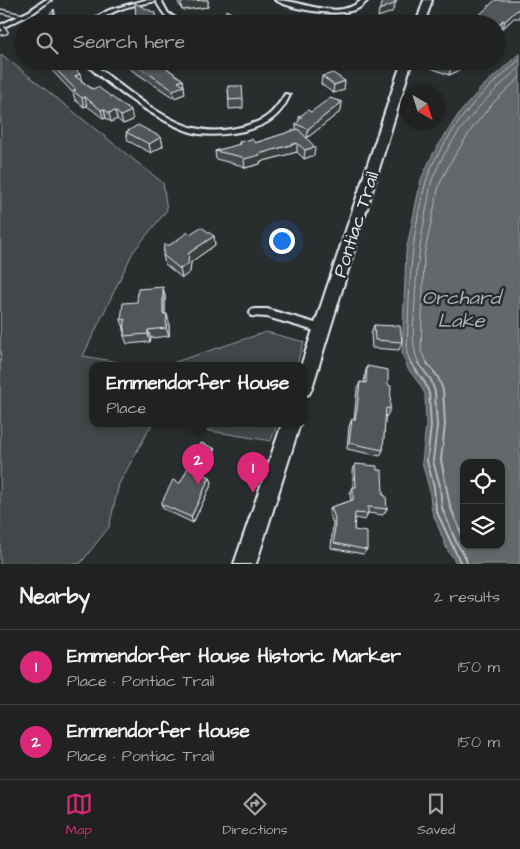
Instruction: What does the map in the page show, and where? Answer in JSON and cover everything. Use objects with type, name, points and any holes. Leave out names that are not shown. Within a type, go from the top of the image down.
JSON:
[{"type":"main road","points":[[423,15],[428,0]]},
{"type":"main road","name":"Pontiac Trail","points":[[307,376],[405,70]]},
{"type":"main road","points":[[245,564],[290,427]]},
{"type":"street","points":[[25,15],[48,0]]},
{"type":"street","points":[[102,15],[128,4],[154,0]]},
{"type":"street","points":[[158,0],[168,15]]},
{"type":"street","points":[[278,0],[330,11],[349,9],[361,4],[365,0]]},
{"type":"street","points":[[1,27],[15,20]]},
{"type":"street","points":[[98,70],[155,111],[190,130],[213,132],[235,130],[255,125],[266,120],[278,110],[287,95]]},
{"type":"street","points":[[255,312],[267,313],[322,329]]},
{"type":"lane","points":[[0,12],[17,15]]},
{"type":"lane","points":[[0,33],[6,32],[1,27]]},
{"type":"shaded area","points":[[1,54],[15,65],[15,70],[21,70],[163,183],[167,210],[133,252],[83,356],[118,362],[89,362],[89,427],[150,427],[119,484],[109,527],[80,564],[0,564]]},
{"type":"shaded area","points":[[266,332],[304,342],[297,362],[175,362]]},
{"type":"shaded area","points":[[186,427],[276,427],[271,441]]},
{"type":"water","name":"Orchard Lake","points":[[520,53],[520,564],[457,564],[447,549],[432,511],[429,488],[422,462],[426,425],[425,394],[408,369],[402,353],[406,252],[421,179],[433,154],[458,115],[481,88],[501,70],[505,70],[505,66]]},
{"type":"building","points":[[180,0],[200,0],[181,2]]},
{"type":"building","points":[[384,0],[395,0],[394,4],[379,10]]},
{"type":"building","points":[[495,0],[520,0],[520,10],[517,10],[505,21],[505,15],[479,15]]},
{"type":"building","points":[[135,3],[155,13],[155,15],[136,15]]},
{"type":"building","points":[[226,10],[235,15],[225,15]]},
{"type":"building","points":[[57,70],[76,70],[80,74],[75,76],[92,89],[98,87],[131,111],[121,116],[115,111],[109,113],[104,109],[101,110],[85,97],[82,98],[73,91],[76,90]]},
{"type":"building","points":[[143,70],[169,70],[183,80],[178,82],[184,86],[173,90]]},
{"type":"building","points":[[333,73],[345,81],[334,85],[322,76]]},
{"type":"building","points":[[228,86],[242,86],[243,99],[229,100]]},
{"type":"building","points":[[330,98],[342,102],[308,129],[296,124],[302,117],[299,117],[308,110],[311,112]]},
{"type":"building","points":[[138,125],[161,137],[149,144],[126,132]]},
{"type":"building","points":[[298,129],[315,147],[305,150],[297,143],[244,159],[215,151],[240,144],[239,142],[252,139],[255,143]]},
{"type":"building","points":[[201,227],[214,236],[189,253],[188,264],[180,269],[163,255],[164,245],[170,245],[188,232],[190,234]]},
{"type":"building","points":[[163,287],[163,314],[167,314],[166,328],[148,330],[148,334],[124,336],[125,319],[121,320],[123,303],[137,302],[138,289]]},
{"type":"building","points":[[374,325],[400,326],[402,342],[375,340]]},
{"type":"building","points":[[367,366],[388,370],[388,385],[391,386],[390,409],[386,408],[383,450],[349,443],[352,419],[355,420],[357,409],[360,382],[366,383]]},
{"type":"building","points":[[201,443],[214,448],[201,473],[210,477],[191,517],[161,504],[173,480],[180,483]]},
{"type":"building","points":[[355,464],[377,466],[377,470],[382,470],[383,495],[386,496],[387,509],[368,507],[368,514],[355,513],[354,530],[367,532],[367,550],[334,543],[335,518],[331,507],[353,500],[353,487],[356,487]]},
{"type":"place","name":"Emmendorfer House","points":[[198,485]]},
{"type":"place","name":"Emmendorfer House Historic Marker","points":[[253,493]]}]
